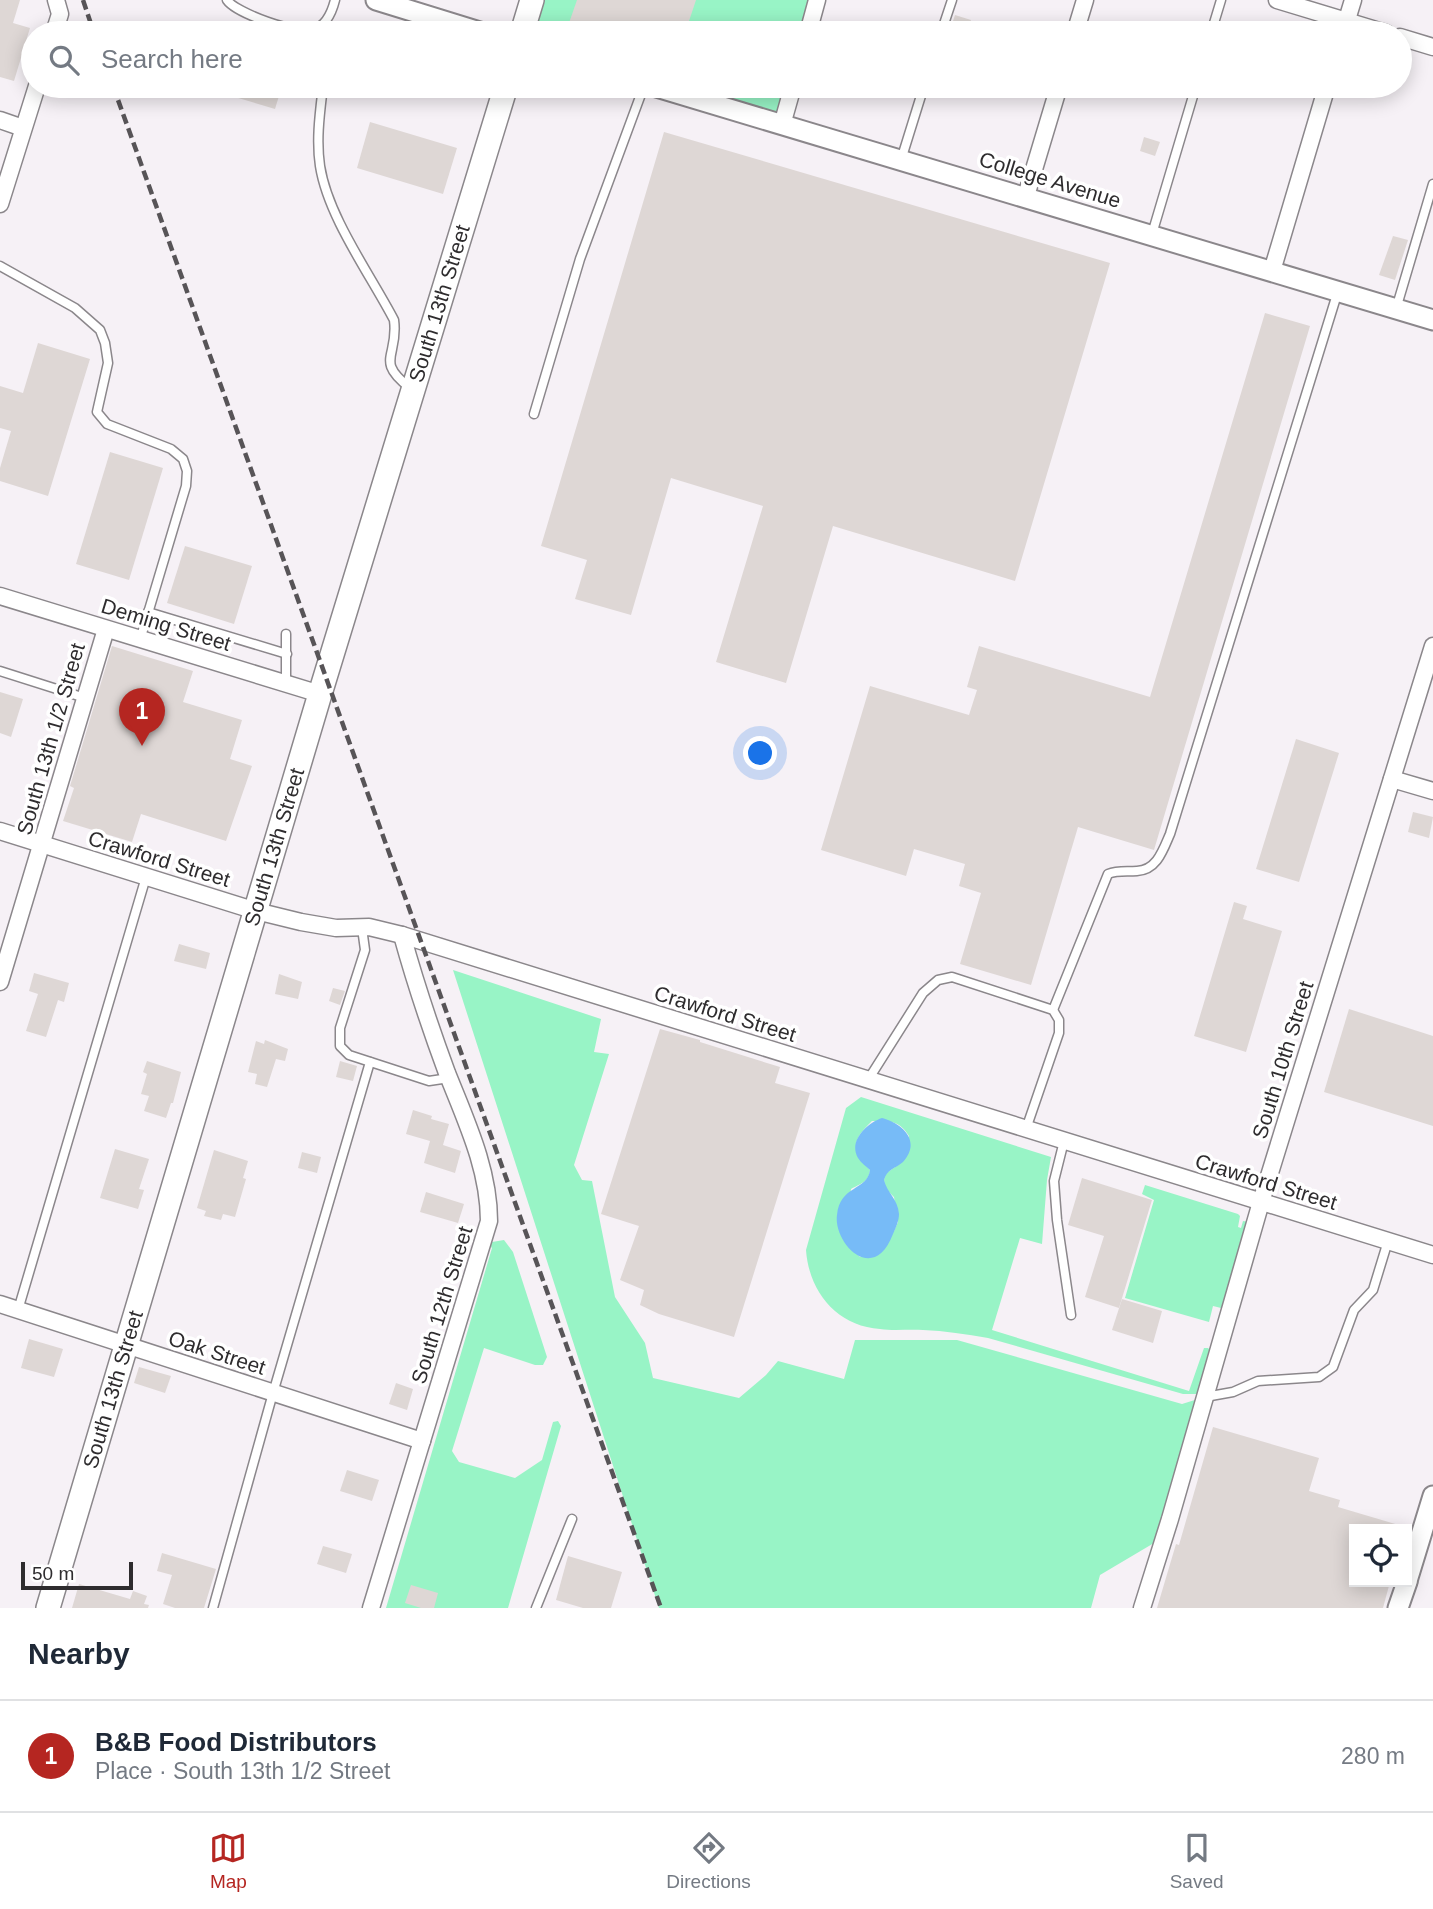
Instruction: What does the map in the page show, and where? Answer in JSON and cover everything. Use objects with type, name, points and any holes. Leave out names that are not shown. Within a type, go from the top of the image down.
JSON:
[{"type":"main road","points":[[526,21],[532,0]]},
{"type":"main road","name":"South 13th Street","points":[[48,1608],[320,694],[502,98]]},
{"type":"street","points":[[56,0],[60,14],[58,21]]},
{"type":"street","points":[[376,0],[400,4],[449,21]]},
{"type":"street","points":[[811,21],[817,0]]},
{"type":"street","points":[[1079,21],[1085,0]]},
{"type":"street","points":[[1277,0],[1330,21]]},
{"type":"street","points":[[1347,21],[1353,0]]},
{"type":"street","points":[[1412,41],[1433,47]]},
{"type":"street","points":[[0,204],[33,98]]},
{"type":"street","name":"College Avenue","points":[[693,98],[1433,320]]},
{"type":"street","points":[[782,125],[790,98]]},
{"type":"street","points":[[1026,197],[1055,98]]},
{"type":"street","points":[[1272,271],[1323,98]]},
{"type":"street","points":[[0,120],[23,128]]},
{"type":"street","name":"Deming Street","points":[[1,600],[320,694]]},
{"type":"street","name":"South 13th 1/2 Street","points":[[0,982],[106,629]]},
{"type":"street","name":"South 10th Street","points":[[1142,1608],[1261,1202],[1433,646]]},
{"type":"street","points":[[1392,779],[1433,791]]},
{"type":"street","name":"Crawford Street","points":[[0,831],[256,911],[336,928],[362,928],[402,935],[1433,1255]]},
{"type":"street","name":"South 12th Street","points":[[371,1608],[489,1222],[489,1196],[483,1166],[420,999],[402,935]]},
{"type":"street","name":"Oak Street","points":[[0,1305],[422,1440]]},
{"type":"street","points":[[1412,1565],[1433,1496]]},
{"type":"street","points":[[1398,1608],[1405,1587]]},
{"type":"lane","points":[[227,0],[237,10],[268,21]]},
{"type":"lane","points":[[326,21],[335,0]]},
{"type":"lane","points":[[945,21],[952,0]]},
{"type":"lane","points":[[1215,21],[1221,0]]},
{"type":"lane","points":[[322,98],[318,142],[326,190],[394,320],[396,332],[389,361],[392,373],[413,390]]},
{"type":"lane","points":[[534,414],[580,259],[640,98]]},
{"type":"lane","points":[[901,160],[921,98]]},
{"type":"lane","points":[[1152,234],[1192,98]]},
{"type":"lane","points":[[1396,309],[1433,184]]},
{"type":"lane","points":[[0,266],[75,309],[100,330],[105,343],[107,363],[97,412],[107,424],[171,449],[183,459],[187,471],[186,486],[140,640]]},
{"type":"lane","points":[[1053,1010],[1108,874],[1150,868],[1161,857],[1338,291]]},
{"type":"lane","points":[[148,612],[287,654]]},
{"type":"lane","points":[[286,634],[286,683]]},
{"type":"lane","points":[[0,671],[85,698]]},
{"type":"lane","points":[[18,1310],[146,877]]},
{"type":"lane","points":[[362,928],[365,950],[340,1028],[340,1046],[349,1055],[429,1081],[449,1078]]},
{"type":"lane","points":[[868,1080],[923,993],[938,979],[952,977],[1053,1010],[1059,1020],[1059,1033],[1026,1129]]},
{"type":"lane","points":[[213,1608],[370,1062]]},
{"type":"lane","points":[[1064,1141],[1054,1181],[1071,1315]]},
{"type":"lane","points":[[1205,1397],[1233,1392],[1258,1381],[1319,1377],[1333,1367],[1354,1310],[1373,1290],[1388,1241]]},
{"type":"lane","points":[[536,1608],[572,1519]]},
{"type":"green space","points":[[532,0],[817,0],[811,21],[526,21]]},
{"type":"green space","points":[[693,98],[790,98],[782,125]]},
{"type":"green space","points":[[453,970],[601,1019],[594,1052],[609,1054],[574,1165],[582,1180],[592,1181],[615,1297],[645,1343],[653,1378],[739,1398],[778,1361],[844,1379],[855,1340],[957,1340],[1182,1404],[1198,1399],[1154,1543],[1100,1575],[1091,1608],[659,1608]]},
{"type":"green space","points":[[861,1097],[1051,1157],[1042,1244],[1020,1238],[992,1330],[1189,1391],[1204,1348],[1208,1348],[1210,1350],[1197,1394],[1183,1394],[988,1338],[939,1331],[880,1329],[851,1321],[838,1314],[819,1293],[808,1265],[806,1250],[846,1108]],"holes":[[[872,1121],[898,1124],[909,1136],[898,1165],[885,1174],[884,1180],[885,1188],[894,1197],[898,1222],[894,1231],[860,1257],[844,1240],[851,1189],[866,1180],[870,1170],[859,1157],[857,1140]]]},
{"type":"green space","points":[[1145,1185],[1238,1214],[1238,1227],[1241,1228],[1243,1221],[1249,1222],[1224,1305],[1221,1308],[1213,1306],[1209,1322],[1125,1298],[1154,1200],[1142,1194]]},
{"type":"green space","points":[[504,1240],[513,1252],[547,1357],[543,1365],[535,1365],[484,1348],[452,1451],[459,1462],[515,1478],[542,1460],[553,1422],[558,1421],[561,1426],[508,1608],[386,1608],[492,1248],[490,1246],[492,1242]]},
{"type":"water","points":[[882,1118],[896,1124],[907,1134],[911,1147],[903,1162],[889,1171],[884,1180],[898,1209],[899,1217],[893,1234],[885,1249],[875,1257],[865,1258],[848,1247],[841,1237],[837,1215],[843,1198],[864,1182],[870,1170],[858,1158],[855,1145],[857,1139],[865,1128]]},
{"type":"building","points":[[0,0],[20,0],[13,23],[21,25],[21,58],[14,81],[0,77]]},
{"type":"building","points":[[577,0],[696,0],[689,21],[570,21]]},
{"type":"building","points":[[955,15],[971,20],[971,21],[953,21]]},
{"type":"building","points":[[238,98],[278,98],[275,109]]},
{"type":"building","points":[[370,122],[457,148],[443,194],[357,168]]},
{"type":"building","points":[[664,132],[1110,263],[1015,581],[833,526],[786,683],[716,662],[763,506],[671,478],[631,615],[575,599],[587,560],[541,546]]},
{"type":"building","points":[[1144,137],[1160,142],[1155,156],[1140,151]]},
{"type":"building","points":[[1393,236],[1408,240],[1395,280],[1379,275]]},
{"type":"building","points":[[1265,313],[1310,326],[1154,850],[1078,827],[1031,985],[960,964],[981,893],[959,886],[965,864],[914,849],[906,876],[821,850],[870,686],[969,715],[977,690],[967,687],[979,646],[1150,697]]},
{"type":"building","points":[[38,343],[90,359],[48,496],[0,481],[0,468],[11,431],[0,428],[0,386],[23,393]]},
{"type":"building","points":[[110,452],[163,468],[129,580],[76,564]]},
{"type":"building","points":[[185,546],[252,566],[234,624],[167,603]]},
{"type":"building","points":[[112,646],[193,671],[183,702],[242,720],[230,759],[252,766],[226,841],[141,814],[132,842],[63,821],[74,788],[70,786]]},
{"type":"building","points":[[0,692],[23,699],[11,737],[0,733]]},
{"type":"building","points":[[1296,739],[1339,753],[1299,882],[1256,869]]},
{"type":"building","points":[[1413,812],[1433,817],[1429,838],[1408,832]]},
{"type":"building","points":[[1234,902],[1247,906],[1243,919],[1282,931],[1246,1052],[1194,1036]]},
{"type":"building","points":[[179,944],[210,953],[206,969],[174,961]]},
{"type":"building","points":[[34,973],[69,983],[64,1002],[58,1000],[46,1037],[26,1031],[38,994],[29,991]]},
{"type":"building","points":[[279,974],[302,982],[298,999],[275,994]]},
{"type":"building","points":[[333,988],[345,991],[340,1005],[329,1001]]},
{"type":"building","points":[[1349,1009],[1433,1036],[1433,1126],[1324,1092]]},
{"type":"building","points":[[660,1029],[780,1067],[775,1083],[810,1093],[734,1337],[659,1314],[640,1305],[644,1290],[620,1280],[639,1226],[601,1214]]},
{"type":"building","points":[[265,1040],[288,1049],[285,1061],[276,1059],[267,1087],[255,1084],[257,1074],[248,1072],[256,1041],[264,1044]]},
{"type":"building","points":[[147,1061],[181,1072],[166,1118],[144,1111],[149,1096],[141,1094],[147,1074],[143,1072]]},
{"type":"building","points":[[340,1061],[357,1066],[353,1081],[336,1077]]},
{"type":"building","points":[[413,1110],[449,1124],[443,1145],[461,1151],[455,1173],[424,1163],[430,1141],[406,1134]]},
{"type":"building","points":[[115,1149],[149,1159],[139,1189],[144,1190],[138,1209],[100,1198]]},
{"type":"building","points":[[214,1150],[248,1161],[243,1178],[246,1179],[235,1217],[223,1214],[221,1220],[204,1216],[206,1211],[197,1208]]},
{"type":"building","points":[[302,1152],[321,1157],[317,1173],[298,1168]]},
{"type":"building","points":[[1082,1178],[1152,1200],[1119,1308],[1085,1297],[1104,1236],[1068,1225]]},
{"type":"building","points":[[426,1192],[464,1204],[458,1223],[420,1212]]},
{"type":"building","points":[[1122,1299],[1162,1311],[1153,1343],[1112,1330]]},
{"type":"building","points":[[29,1339],[63,1349],[54,1377],[21,1368]]},
{"type":"building","points":[[139,1367],[171,1376],[165,1393],[134,1383]]},
{"type":"building","points":[[396,1383],[413,1389],[407,1410],[389,1404]]},
{"type":"building","points":[[1213,1427],[1319,1458],[1309,1491],[1340,1500],[1338,1507],[1395,1524],[1349,1524],[1349,1587],[1389,1587],[1383,1608],[1157,1608],[1176,1544],[1179,1545]]},
{"type":"building","points":[[347,1470],[379,1480],[372,1501],[340,1491]]},
{"type":"building","points":[[323,1546],[352,1554],[346,1573],[317,1564]]},
{"type":"building","points":[[162,1553],[216,1569],[204,1608],[175,1608],[163,1604],[172,1575],[157,1571]]},
{"type":"building","points":[[568,1556],[622,1572],[611,1608],[583,1608],[556,1600]]},
{"type":"building","points":[[79,1584],[130,1599],[133,1591],[147,1596],[144,1604],[149,1605],[148,1608],[72,1608]]},
{"type":"building","points":[[411,1585],[438,1593],[434,1608],[421,1608],[405,1603]]},
{"type":"railway","points":[[83,0],[90,21]]},
{"type":"railway","points":[[117,98],[661,1608]]},
{"type":"place","name":"B&B Food Distributors","points":[[142,746]]}]
